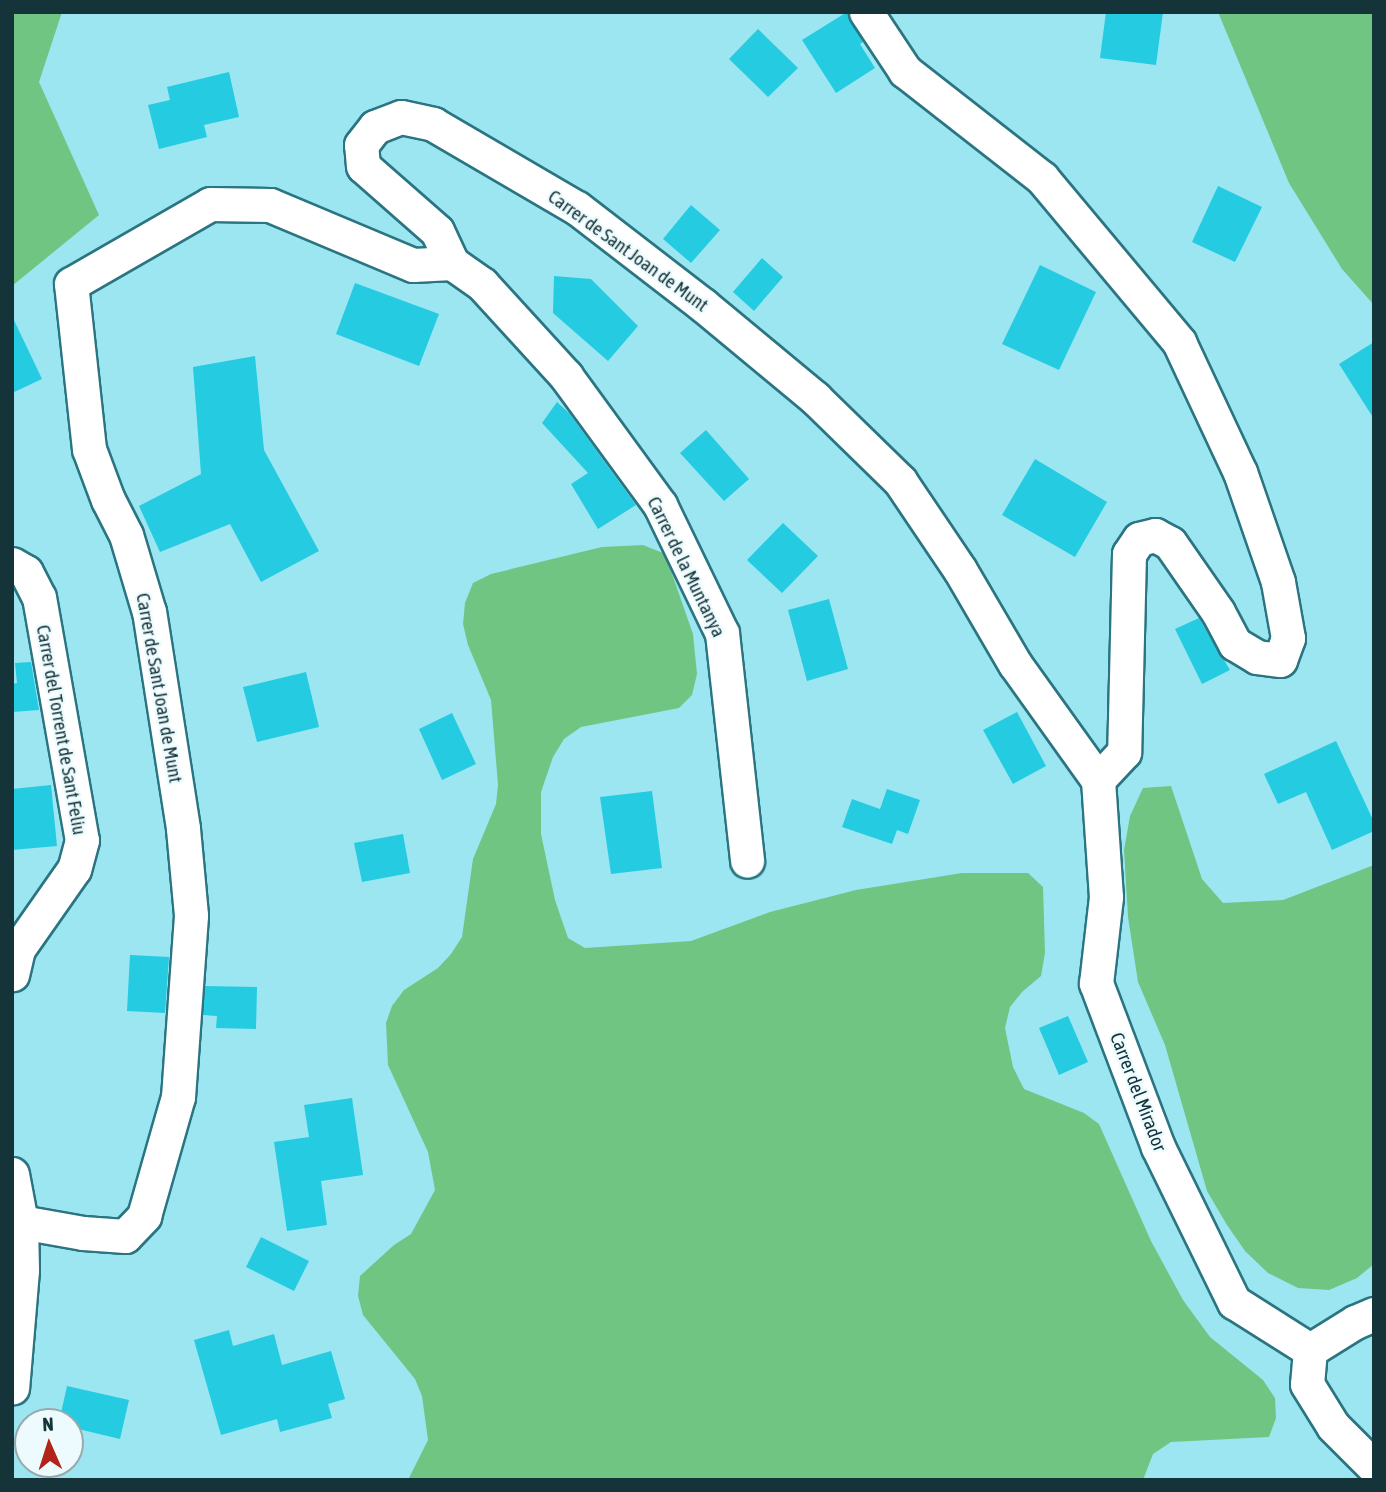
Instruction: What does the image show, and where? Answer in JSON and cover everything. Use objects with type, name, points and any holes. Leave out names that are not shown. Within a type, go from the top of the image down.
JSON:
[{"type":"street","points":[[866,12],[905,71],[1042,178],[1179,342],[1240,472],[1278,582],[1288,638],[1280,660],[1257,657],[1235,644],[1218,612],[1170,543],[1154,535],[1139,539],[1129,554],[1124,752],[1098,780]]},
{"type":"street","name":"Carrer de Sant Joan de Munt","points":[[21,1222],[83,1233],[125,1236],[144,1216],[178,1097],[191,915],[183,828],[149,612],[125,536],[89,449],[71,284],[210,204],[270,205],[413,265],[452,263],[437,231],[363,166],[361,145],[376,127],[401,117],[433,124],[577,208],[703,305],[815,398],[900,481],[960,570],[1015,664],[1098,780]]},
{"type":"street","name":"Carrer de la Muntanya","points":[[452,263],[482,284],[566,376],[660,505],[722,633],[747,861]]},
{"type":"street","name":"Carrer del Torrent de Sant Feliu","points":[[12,564],[26,572],[39,597],[82,840],[74,869],[18,949],[12,974]]},
{"type":"street","name":"Carrer del Mirador","points":[[1098,780],[1106,897],[1096,983],[1158,1147],[1234,1302],[1310,1350]]},
{"type":"street","points":[[12,1174],[21,1222],[22,1270],[12,1388]]},
{"type":"street","points":[[1374,1314],[1355,1322],[1310,1350],[1307,1384],[1332,1426],[1374,1467]]},
{"type":"green space","points":[[12,12],[62,12],[39,82],[99,215],[12,286]]},
{"type":"green space","points":[[1218,12],[1374,12],[1374,305],[1342,269],[1289,183]]},
{"type":"green space","points":[[643,545],[663,553],[671,571],[693,634],[697,674],[692,695],[679,708],[581,727],[564,739],[553,757],[541,792],[541,834],[555,900],[568,938],[585,948],[691,941],[770,912],[856,890],[962,873],[1028,873],[1043,887],[1045,953],[1041,976],[1022,992],[1010,1007],[1005,1028],[1013,1067],[1024,1089],[1084,1113],[1099,1124],[1151,1241],[1183,1300],[1210,1337],[1263,1380],[1275,1398],[1276,1418],[1269,1437],[1171,1442],[1153,1454],[1143,1480],[408,1480],[428,1440],[422,1396],[415,1379],[363,1315],[358,1296],[360,1276],[394,1245],[411,1234],[435,1190],[428,1152],[388,1065],[386,1023],[392,1006],[404,990],[438,968],[462,937],[473,859],[496,804],[498,785],[491,700],[468,645],[463,624],[465,603],[473,583],[491,574],[602,547]]},
{"type":"green space","points":[[1171,786],[1202,879],[1223,903],[1283,900],[1374,865],[1374,1264],[1357,1278],[1329,1290],[1298,1288],[1268,1273],[1245,1251],[1227,1225],[1207,1191],[1165,1045],[1138,982],[1128,917],[1124,850],[1130,816],[1143,788]]},
{"type":"building","points":[[847,12],[863,42],[860,44],[875,68],[836,93],[802,40]]},
{"type":"building","points":[[1106,12],[1163,12],[1156,65],[1100,58]]},
{"type":"building","points":[[758,29],[798,68],[768,97],[729,59]]},
{"type":"building","points":[[229,72],[239,117],[204,125],[207,137],[159,149],[148,105],[170,100],[167,87]]},
{"type":"building","points":[[1218,186],[1262,207],[1235,262],[1192,242]]},
{"type":"building","points":[[691,205],[720,230],[691,263],[663,239]]},
{"type":"building","points":[[762,258],[783,277],[754,311],[733,292]]},
{"type":"building","points":[[1040,265],[1096,292],[1059,370],[1002,344]]},
{"type":"building","points":[[554,276],[591,279],[638,326],[608,361],[553,313]]},
{"type":"building","points":[[355,283],[439,314],[419,366],[336,334]]},
{"type":"building","points":[[12,316],[42,379],[12,393]]},
{"type":"building","points":[[1374,342],[1374,419],[1339,364]]},
{"type":"building","points":[[255,356],[264,450],[319,551],[261,582],[230,524],[160,552],[139,506],[201,474],[193,367]]},
{"type":"building","points":[[557,402],[569,413],[636,505],[598,529],[571,484],[588,473],[542,423]]},
{"type":"building","points":[[706,430],[749,479],[724,501],[680,453]]},
{"type":"building","points":[[1035,459],[1107,502],[1075,557],[1002,515]]},
{"type":"building","points":[[783,523],[818,556],[782,593],[747,560]]},
{"type":"building","points":[[829,599],[848,669],[807,681],[788,610]]},
{"type":"building","points":[[1199,618],[1230,670],[1202,684],[1175,629]]},
{"type":"building","points":[[31,662],[39,710],[12,712],[12,684],[17,683],[15,663]]},
{"type":"building","points":[[306,672],[319,727],[257,742],[243,687]]},
{"type":"building","points":[[1017,712],[1046,766],[1013,784],[983,730]]},
{"type":"building","points":[[452,713],[476,764],[442,780],[419,729]]},
{"type":"building","points":[[1336,741],[1374,822],[1374,831],[1332,850],[1306,792],[1278,804],[1264,774]]},
{"type":"building","points":[[51,785],[57,846],[12,850],[12,789]]},
{"type":"building","points":[[887,789],[920,800],[908,834],[897,830],[892,844],[842,827],[852,799],[880,809]]},
{"type":"building","points":[[652,791],[662,868],[611,874],[600,797]]},
{"type":"building","points":[[403,834],[410,873],[362,882],[354,843]]},
{"type":"building","points":[[130,955],[169,957],[165,1013],[127,1011]]},
{"type":"building","points":[[205,986],[257,987],[256,1029],[216,1028],[217,1016],[203,1015]]},
{"type":"building","points":[[1068,1016],[1088,1062],[1059,1075],[1039,1028]]},
{"type":"building","points":[[352,1098],[363,1175],[321,1181],[327,1225],[287,1231],[274,1142],[309,1137],[304,1105]]},
{"type":"building","points":[[261,1237],[309,1261],[294,1291],[246,1267]]},
{"type":"building","points":[[229,1330],[233,1346],[274,1334],[282,1365],[331,1351],[345,1399],[328,1404],[332,1418],[280,1432],[277,1419],[221,1435],[194,1340]]},
{"type":"building","points":[[67,1386],[129,1400],[120,1439],[84,1430],[84,1408],[62,1408]]}]
